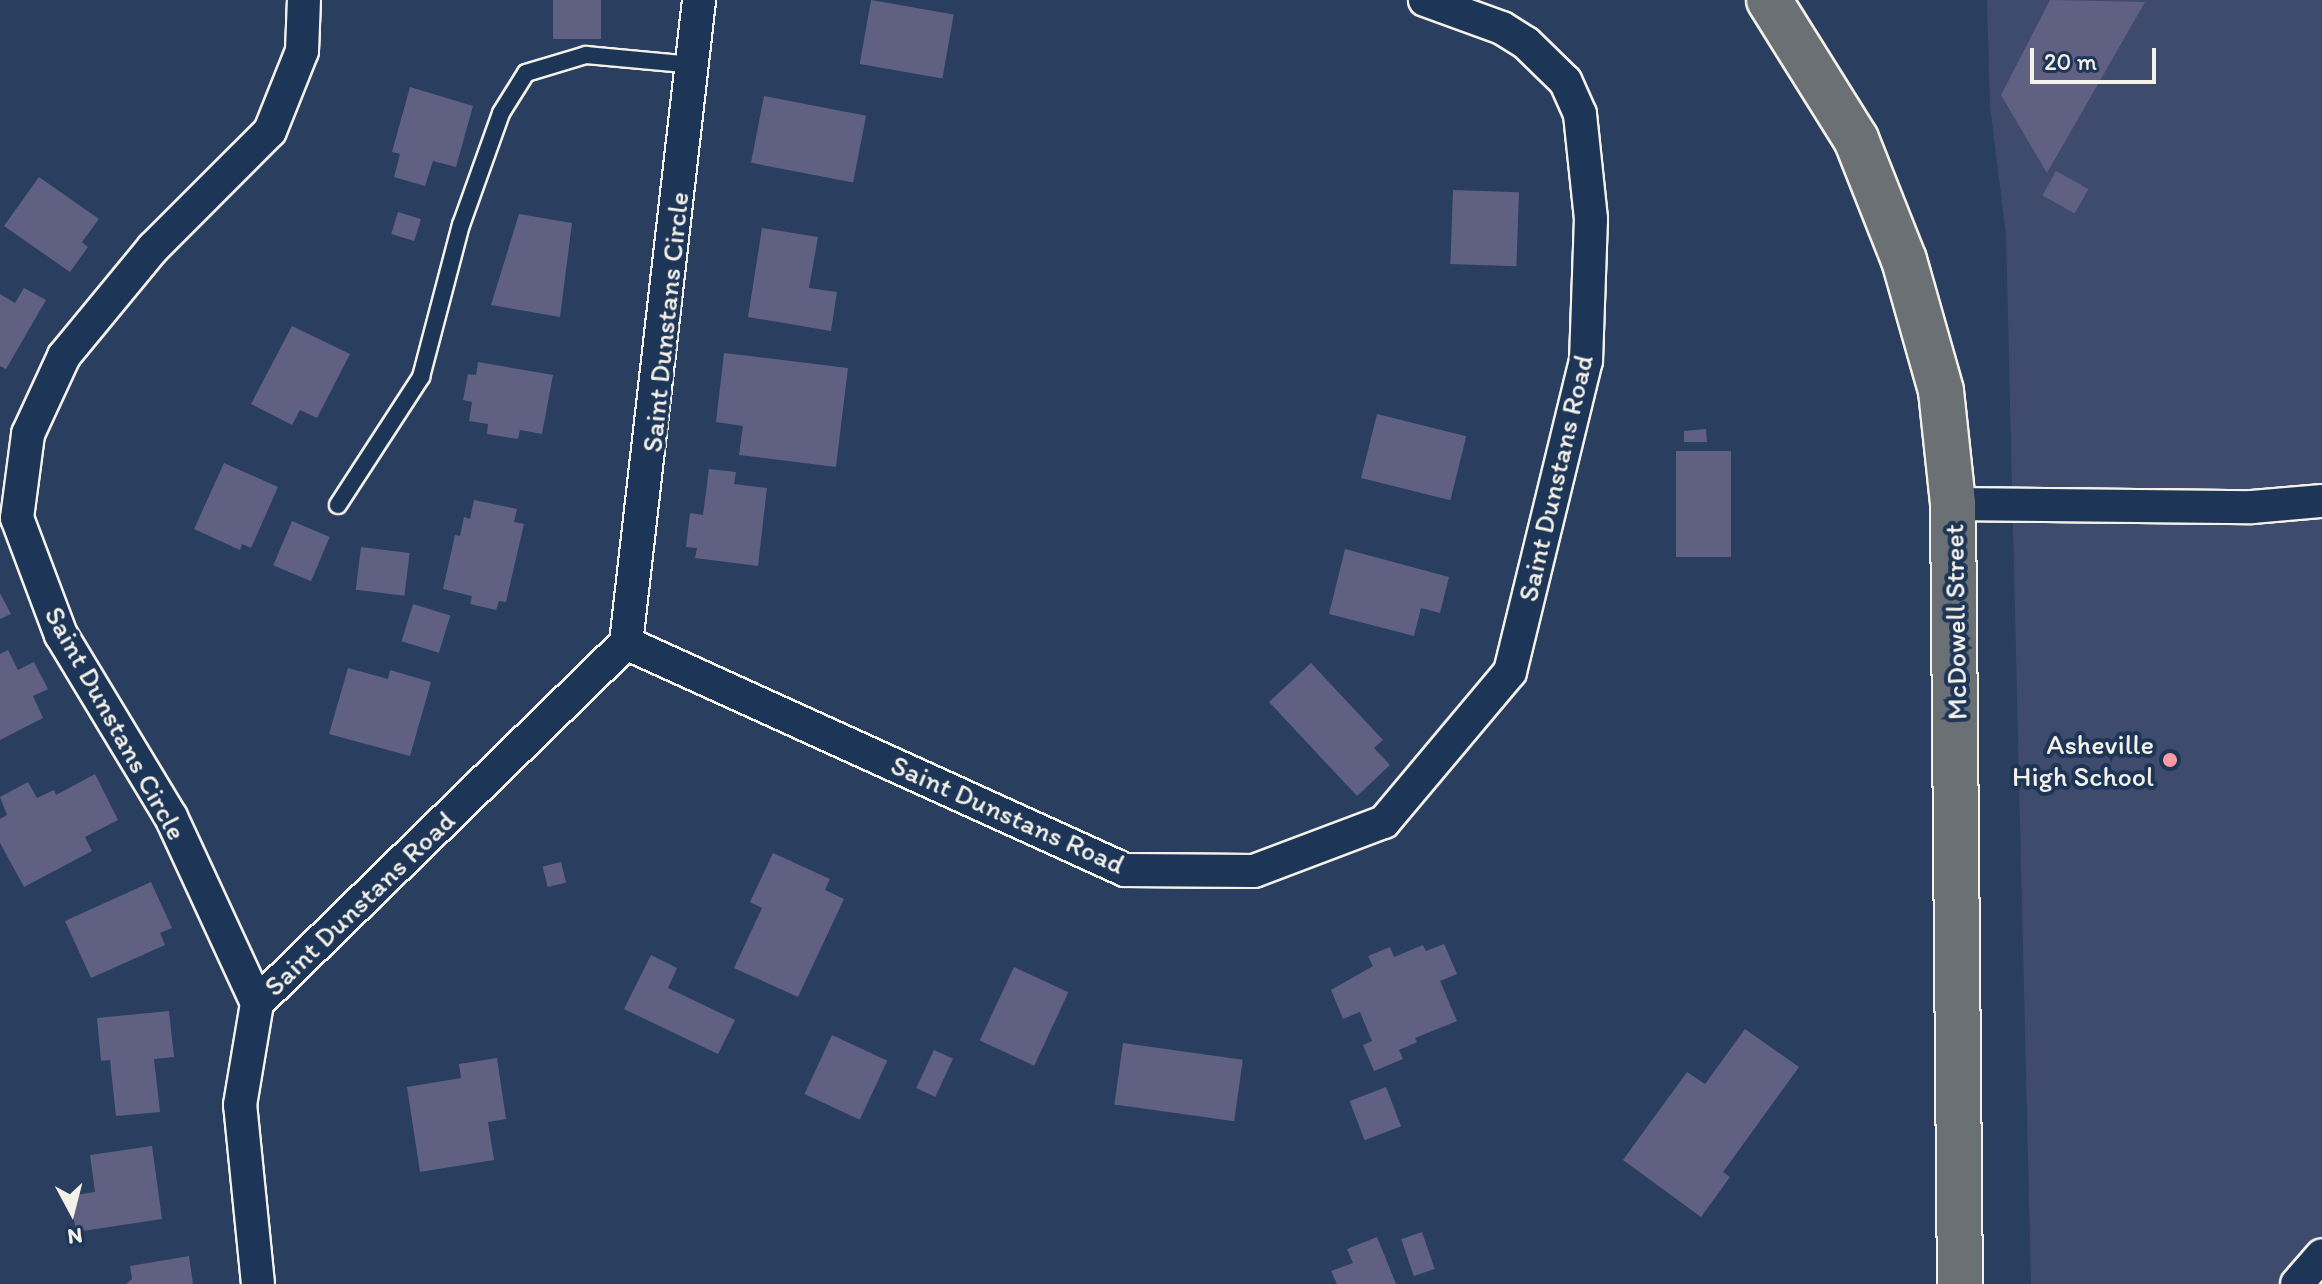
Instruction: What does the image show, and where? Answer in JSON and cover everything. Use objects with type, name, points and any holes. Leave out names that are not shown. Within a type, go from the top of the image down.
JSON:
[{"type":"main road","name":"McDowell Street","points":[[1769,0],[1856,139],[1904,260],[1941,391],[1953,504],[1960,1284]]},
{"type":"street","name":"Saint Dunstans Circle","points":[[257,1003],[171,817],[61,635],[17,518],[28,434],[64,356],[153,248],[270,131],[302,51],[304,0]]},
{"type":"street","name":"Saint Dunstans Circle","points":[[626,643],[699,0]]},
{"type":"street","name":"Saint Dunstans Road","points":[[258,1284],[240,1105],[257,1003],[626,643],[1125,870],[1254,871],[1384,822],[1510,672],[1586,361],[1590,205],[1580,114],[1565,81],[1526,43],[1502,28],[1425,0]]},
{"type":"street","points":[[1953,504],[2252,507],[2320,501]]},
{"type":"street","points":[[2297,1284],[2322,1255]]},
{"type":"lane","points":[[338,505],[421,377],[461,225],[501,113],[526,73],[586,55],[693,65]]},
{"type":"shaded area","name":"Asheville High School","points":[[1987,0],[2322,0],[2322,1284],[2031,1284],[2006,235],[1990,106]]},
{"type":"building","points":[[553,0],[601,0],[601,39],[553,39]]},
{"type":"building","points":[[871,0],[954,15],[942,79],[860,64]]},
{"type":"building","points":[[2050,0],[2145,2],[2047,173],[2001,95]]},
{"type":"building","points":[[410,87],[473,106],[456,167],[433,161],[425,186],[394,177],[400,154],[392,152]]},
{"type":"building","points":[[764,96],[866,116],[853,183],[751,163]]},
{"type":"building","points":[[2056,171],[2088,189],[2075,213],[2042,195]]},
{"type":"building","points":[[39,177],[99,219],[82,242],[88,247],[70,272],[4,226]]},
{"type":"building","points":[[1453,190],[1519,192],[1516,266],[1450,264]]},
{"type":"building","points":[[398,212],[421,219],[414,241],[391,234]]},
{"type":"building","points":[[519,214],[572,223],[560,317],[491,305]]},
{"type":"building","points":[[762,228],[818,237],[809,288],[837,292],[831,331],[748,317]]},
{"type":"building","points":[[24,288],[46,300],[6,369],[0,366],[0,294],[15,303]]},
{"type":"building","points":[[292,326],[350,354],[317,418],[300,410],[292,425],[251,404]]},
{"type":"building","points":[[724,353],[848,368],[836,467],[739,455],[743,426],[716,422]]},
{"type":"building","points":[[478,362],[553,375],[542,434],[520,430],[518,439],[487,434],[488,424],[469,421],[472,402],[463,400],[468,374],[476,375]]},
{"type":"building","points":[[1377,414],[1466,436],[1450,500],[1361,478]]},
{"type":"building","points":[[1706,429],[1707,442],[1684,442],[1684,431]]},
{"type":"building","points":[[1676,451],[1731,451],[1731,557],[1676,557]]},
{"type":"building","points":[[224,463],[278,487],[251,548],[242,544],[240,550],[194,529]]},
{"type":"building","points":[[709,469],[736,472],[734,484],[767,488],[758,566],[695,558],[697,548],[686,547],[690,513],[703,515]]},
{"type":"building","points":[[474,500],[517,509],[514,522],[524,524],[506,602],[499,601],[496,610],[470,604],[472,596],[443,589],[455,535],[460,536],[464,517],[470,519]]},
{"type":"building","points":[[292,521],[330,537],[311,581],[273,565]]},
{"type":"building","points":[[361,547],[410,553],[404,596],[356,590]]},
{"type":"building","points":[[1345,549],[1449,577],[1440,613],[1421,608],[1414,636],[1329,614]]},
{"type":"building","points":[[0,593],[11,614],[0,619]]},
{"type":"building","points":[[413,604],[450,615],[439,653],[402,641]]},
{"type":"building","points":[[8,650],[18,670],[34,662],[48,689],[33,696],[43,718],[0,740],[0,654]]},
{"type":"building","points":[[1311,663],[1383,740],[1374,748],[1390,765],[1357,796],[1269,702]]},
{"type":"building","points":[[348,668],[388,679],[390,670],[431,682],[410,756],[329,734]]},
{"type":"building","points":[[95,774],[118,820],[85,837],[92,851],[24,887],[0,843],[0,819],[7,815],[0,797],[28,782],[37,798],[54,790],[56,795]]},
{"type":"building","points":[[773,853],[830,879],[825,890],[844,899],[798,997],[734,968],[762,908],[750,902]]},
{"type":"building","points":[[561,862],[566,882],[548,887],[543,867]]},
{"type":"building","points":[[151,882],[172,928],[160,933],[165,945],[91,978],[65,921]]},
{"type":"building","points":[[1444,944],[1457,974],[1440,981],[1457,1021],[1415,1038],[1417,1042],[1399,1050],[1403,1059],[1374,1071],[1363,1045],[1372,1041],[1360,1012],[1343,1019],[1331,990],[1373,966],[1368,956],[1390,947],[1394,957],[1423,945],[1426,951]]},
{"type":"building","points":[[651,955],[677,968],[668,988],[735,1020],[718,1054],[624,1009]]},
{"type":"building","points":[[1014,967],[1068,992],[1034,1066],[980,1040]]},
{"type":"building","points":[[169,1011],[174,1057],[154,1059],[160,1112],[116,1116],[110,1060],[101,1061],[97,1018]]},
{"type":"building","points":[[1745,1029],[1799,1067],[1723,1172],[1730,1177],[1701,1217],[1623,1160],[1687,1072],[1705,1084]]},
{"type":"building","points":[[832,1035],[887,1061],[860,1120],[805,1094]]},
{"type":"building","points":[[1123,1043],[1243,1060],[1234,1121],[1114,1104]]},
{"type":"building","points":[[934,1050],[953,1059],[935,1097],[916,1088]]},
{"type":"building","points":[[497,1058],[506,1119],[488,1122],[494,1160],[420,1172],[407,1087],[461,1078],[459,1064]]},
{"type":"building","points":[[1386,1087],[1401,1126],[1365,1140],[1350,1101]]},
{"type":"building","points":[[152,1146],[162,1219],[76,1232],[70,1196],[95,1192],[90,1155]]},
{"type":"building","points":[[1422,1232],[1435,1269],[1414,1276],[1401,1239]]},
{"type":"building","points":[[1377,1237],[1396,1284],[1337,1284],[1331,1271],[1353,1263],[1347,1249]]},
{"type":"building","points":[[189,1256],[193,1284],[126,1284],[132,1279],[130,1266]]},
{"type":"place","name":"Asheville High School","points":[[2170,760]]}]
